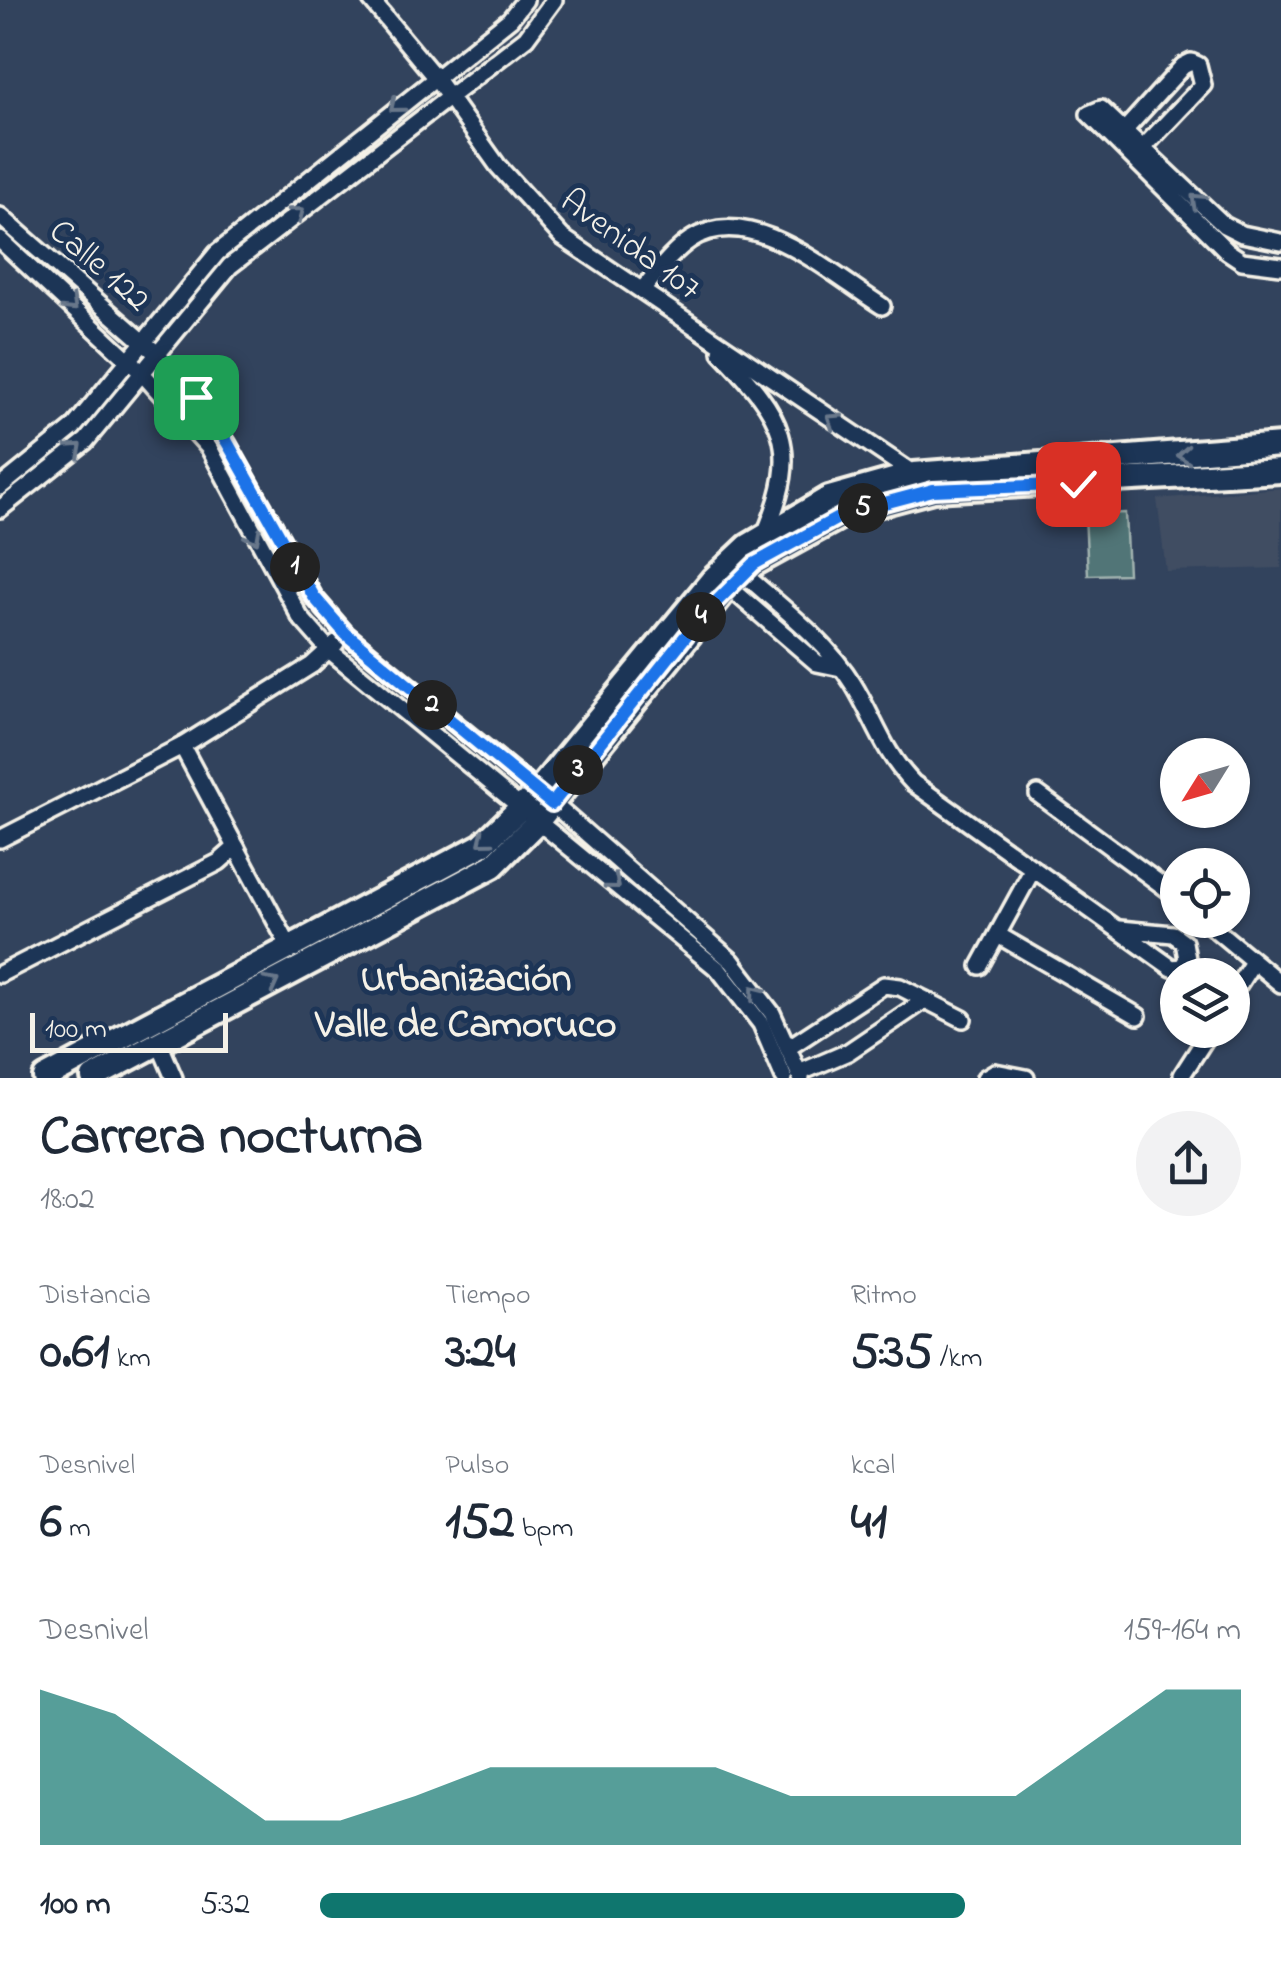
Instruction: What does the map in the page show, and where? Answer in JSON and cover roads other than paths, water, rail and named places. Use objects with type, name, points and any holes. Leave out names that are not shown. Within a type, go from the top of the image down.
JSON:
[{"type":"street","name":"Avenida 107","points":[[371,0],[434,76],[498,166],[562,237],[914,474]]},
{"type":"street","points":[[0,486],[72,428],[217,252],[510,19],[525,0]]},
{"type":"street","points":[[0,509],[86,441],[230,266],[526,38],[554,0]]},
{"type":"street","points":[[1124,130],[1183,66],[1191,62],[1198,65],[1203,85],[1142,148]]},
{"type":"street","points":[[1281,242],[1242,234],[1224,225],[1101,109],[1089,114],[1227,251],[1242,261],[1281,266]]},
{"type":"street","name":"Calle 122","points":[[0,216],[142,340],[196,397],[227,442],[287,555],[314,597],[346,634],[537,806]]},
{"type":"street","points":[[642,290],[692,239],[734,226],[760,230],[882,306]]},
{"type":"street","name":"Calle 122","points":[[0,240],[126,358],[210,448],[300,617],[328,650],[537,806]]},
{"type":"street","points":[[701,331],[778,419],[787,448],[783,492],[765,534]]},
{"type":"street","points":[[93,1078],[328,942],[493,866],[712,580],[765,534],[829,498],[914,474],[1281,445]]},
{"type":"street","points":[[537,806],[737,580],[847,513],[933,490],[1281,471]]},
{"type":"street","points":[[737,580],[817,663],[841,668],[895,764],[925,792],[1176,969],[1187,959],[1184,942]]},
{"type":"street","points":[[0,840],[182,746],[266,695],[346,634]]},
{"type":"street","points":[[182,746],[292,950]]},
{"type":"street","points":[[1038,794],[1160,884]]},
{"type":"street","points":[[537,806],[732,961],[772,1013],[788,1048],[795,1076]]},
{"type":"street","points":[[537,806],[720,970],[762,1024],[795,1076]]},
{"type":"street","points":[[0,974],[219,862],[236,846]]},
{"type":"street","points":[[980,966],[1033,869]]},
{"type":"street","points":[[1120,930],[1157,931],[1184,942]]},
{"type":"street","points":[[998,935],[1138,1016]]},
{"type":"street","points":[[1184,942],[1187,938]]},
{"type":"street","points":[[1224,938],[1281,984]]},
{"type":"street","points":[[45,1078],[292,950],[328,942]]},
{"type":"street","points":[[1250,967],[1253,962]]},
{"type":"street","points":[[788,1048],[884,985],[963,1019]]},
{"type":"street","points":[[795,1076],[848,1052],[925,1000]]},
{"type":"street","points":[[159,1043],[174,1078]]},
{"type":"street","points":[[1182,1075],[1199,1048]]},
{"type":"street","points":[[986,1078],[995,1072],[1026,1078]]},
{"type":"district","name":"Urbanización Valle de Camoruco","points":[[466,999]]}]
